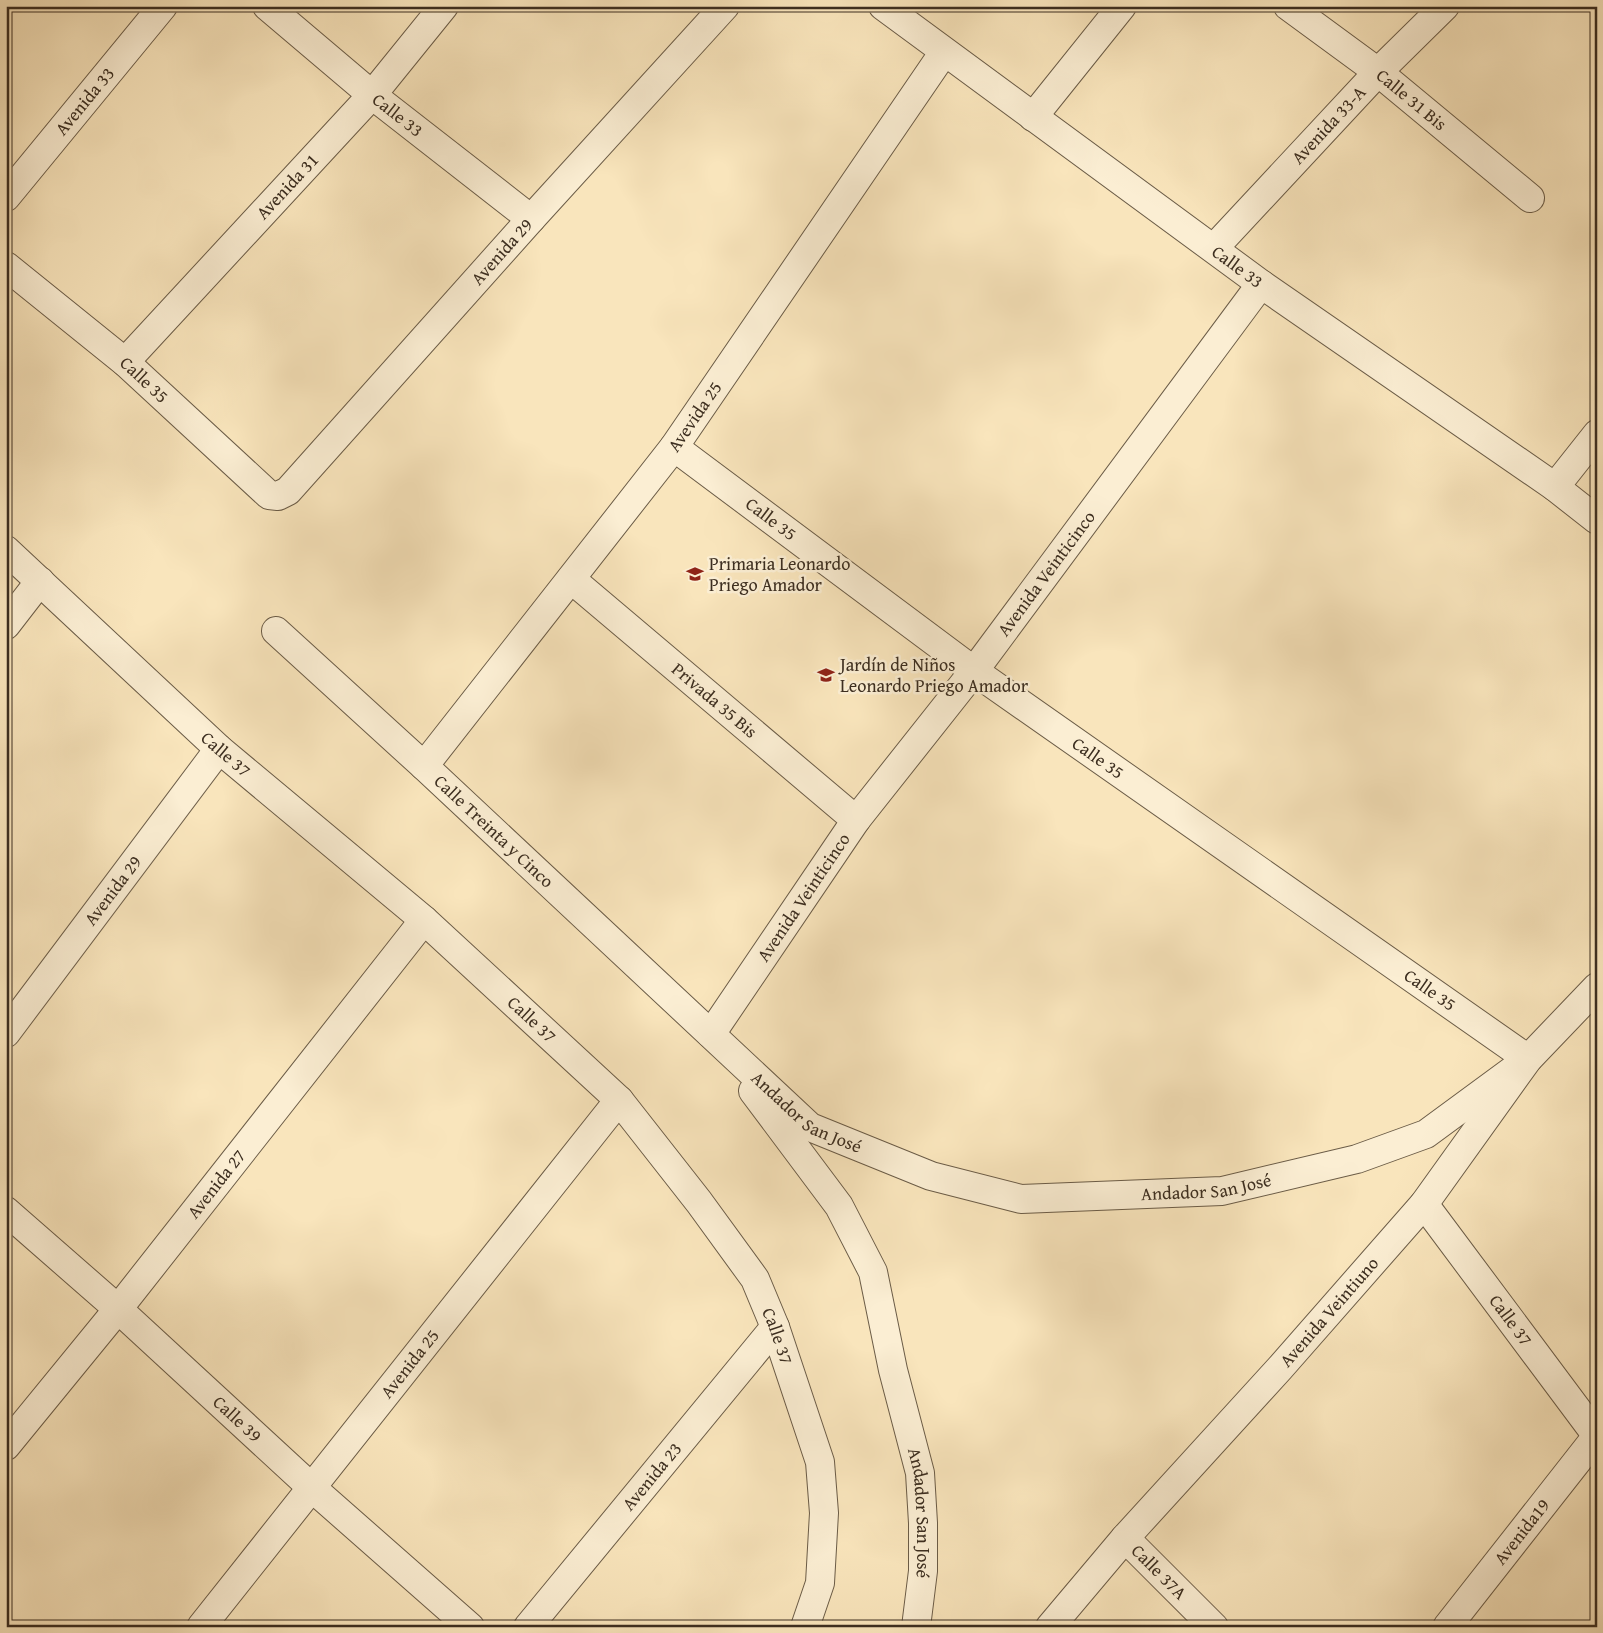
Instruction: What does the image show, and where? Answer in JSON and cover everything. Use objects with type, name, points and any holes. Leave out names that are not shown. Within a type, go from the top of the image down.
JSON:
[{"type":"street","name":"Avenida 33","points":[[6,197],[163,6]]},
{"type":"street","name":"Calle 33","points":[[267,6],[372,95],[531,218]]},
{"type":"street","name":"Avenida 31","points":[[125,362],[372,95],[444,6]]},
{"type":"street","name":"Avenida 29","points":[[278,496],[288,491],[531,218],[725,6]]},
{"type":"street","name":"Calle 33","points":[[883,6],[1261,284],[1555,487],[1597,520]]},
{"type":"street","points":[[1033,116],[1122,6]]},
{"type":"street","name":"Calle 31 Bis","points":[[1288,6],[1378,72],[1530,198]]},
{"type":"street","name":"Avenida 33-A","points":[[1214,248],[1378,72],[1445,6]]},
{"type":"street","name":"Avevida 25","points":[[424,766],[674,447],[944,52]]},
{"type":"street","name":"Calle 35","points":[[6,266],[125,362],[269,495],[278,496]]},
{"type":"street","name":"Avenida Veinticinco","points":[[711,1034],[856,820],[974,671],[1261,284]]},
{"type":"street","points":[[1555,487],[1597,434]]},
{"type":"street","name":"Calle 35","points":[[674,447],[974,671],[1528,1059]]},
{"type":"street","name":"Calle 37","points":[[6,550],[219,749],[424,920],[619,1100],[699,1202],[755,1279],[775,1327],[820,1462],[824,1513],[820,1583],[805,1627]]},
{"type":"street","name":"Privada 35 Bis","points":[[571,579],[856,820]]},
{"type":"street","points":[[6,625],[40,581]]},
{"type":"street","name":"Calle Treinta y Cinco","points":[[276,630],[711,1034]]},
{"type":"street","name":"Avenida 29","points":[[6,1032],[219,749]]},
{"type":"street","name":"Avenida 27","points":[[6,1446],[118,1309],[424,920]]},
{"type":"street","name":"Avenida Veintiuno","points":[[1050,1627],[1125,1538],[1280,1368],[1424,1204],[1528,1059],[1597,987]]},
{"type":"street","name":"Andador San José","points":[[711,1034],[810,1127],[931,1176],[1021,1199],[1222,1191],[1357,1159],[1426,1134],[1528,1059]]},
{"type":"street","name":"Andador San José","points":[[711,1034],[839,1206],[873,1272],[893,1370],[920,1474],[923,1570],[916,1627]]},
{"type":"street","name":"Avenida 25","points":[[201,1627],[619,1100]]},
{"type":"street","name":"Calle 37","points":[[1424,1204],[1597,1436]]},
{"type":"street","name":"Calle 39","points":[[6,1211],[118,1309],[311,1487],[470,1627]]},
{"type":"street","name":"Avenida 23","points":[[528,1627],[775,1327]]},
{"type":"street","name":"Avenida19","points":[[1448,1627],[1597,1436]]},
{"type":"street","name":"Calle 37A","points":[[1125,1538],[1214,1627]]},
{"type":"place","name":"Primaria Leonardo Priego Amador","points":[[695,574]]},
{"type":"place","name":"Jardín de Niños Leonardo Priego Amador","points":[[826,675]]}]
